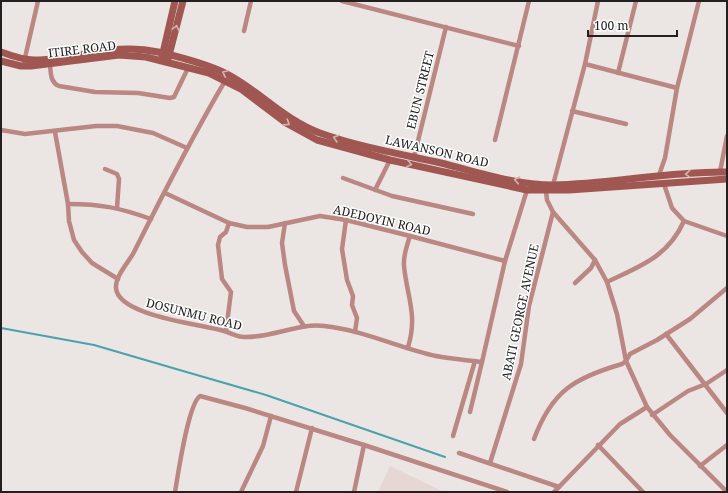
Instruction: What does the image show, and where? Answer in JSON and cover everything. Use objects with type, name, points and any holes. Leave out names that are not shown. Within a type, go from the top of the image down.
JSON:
[{"type":"main road","points":[[165,59],[176,1]]},
{"type":"main road","points":[[165,59],[183,1]]},
{"type":"main road","name":"ITIRE ROAD","points":[[1,52],[24,63],[35,60],[118,48],[136,49],[165,59]]},
{"type":"main road","name":"ITIRE ROAD","points":[[1,61],[50,65],[124,55],[140,55],[165,59]]},
{"type":"main road","name":"LAWANSON ROAD","points":[[165,59],[188,68],[209,73],[241,89],[286,123],[309,136],[414,157],[524,182],[553,185],[614,181],[659,175],[724,172]]},
{"type":"main road","name":"LAWANSON ROAD","points":[[165,59],[228,74],[276,109],[308,128],[390,160],[527,190],[546,191],[727,179]]},
{"type":"street","points":[[24,63],[38,1]]},
{"type":"street","points":[[244,32],[251,1]]},
{"type":"street","points":[[342,1],[519,46]]},
{"type":"street","points":[[495,140],[529,1]]},
{"type":"street","points":[[553,185],[585,64],[598,1]]},
{"type":"street","points":[[618,73],[636,1]]},
{"type":"street","points":[[659,175],[666,158],[677,88],[700,1]]},
{"type":"street","name":"EBUN STREET","points":[[414,157],[446,27]]},
{"type":"street","points":[[585,64],[677,88]]},
{"type":"street","points":[[50,65],[52,79],[55,84],[59,86],[95,92],[138,93],[170,98],[174,97],[178,93],[188,68]]},
{"type":"street","points":[[55,132],[68,204],[69,221],[74,240],[92,263],[118,279],[129,263],[187,148],[225,81]]},
{"type":"street","points":[[572,110],[626,124]]},
{"type":"street","points":[[1,130],[25,134],[55,132],[96,126],[133,128],[152,133],[187,148]]},
{"type":"street","points":[[724,172],[727,136]]},
{"type":"street","points":[[374,190],[390,160]]},
{"type":"street","points":[[105,169],[117,174],[119,179],[118,208]]},
{"type":"street","points":[[344,178],[392,196],[473,214]]},
{"type":"street","points":[[664,184],[672,208],[684,221],[727,236]]},
{"type":"street","points":[[470,412],[505,261],[527,190]]},
{"type":"street","points":[[546,191],[547,200],[552,212],[595,260],[607,282],[617,314],[626,360],[652,416],[727,492]]},
{"type":"street","name":"ADEDOYIN ROAD","points":[[165,194],[229,223],[247,227],[268,227],[320,216],[346,220],[505,261]]},
{"type":"street","points":[[68,204],[92,204],[118,208],[152,219]]},
{"type":"street","name":"ABATI GEORGE AVENUE","points":[[490,463],[521,364],[529,306],[552,212]]},
{"type":"street","points":[[346,220],[342,249],[347,280],[353,296],[352,305],[357,318],[355,332]]},
{"type":"street","points":[[607,282],[657,256],[675,240],[684,221]]},
{"type":"street","points":[[226,331],[230,310],[231,292],[222,279],[218,245],[220,237],[226,232],[229,223]]},
{"type":"street","points":[[285,223],[282,243],[285,265],[294,311],[304,326]]},
{"type":"street","points":[[408,347],[412,332],[413,310],[404,266],[410,236]]},
{"type":"street","points":[[575,283],[591,268],[595,260]]},
{"type":"street","name":"DOSUNMU ROAD","points":[[118,279],[116,288],[119,297],[122,301],[142,312],[226,331],[243,337],[250,337],[304,326],[325,326],[355,332],[436,356],[482,362]]},
{"type":"street","points":[[534,439],[542,417],[564,390],[587,375],[626,360],[630,354],[666,334],[690,318],[727,288]]},
{"type":"street","points":[[666,334],[727,413]]},
{"type":"street","points":[[453,436],[472,360]]},
{"type":"street","points":[[652,416],[688,391],[706,384],[727,370]]},
{"type":"street","points":[[175,492],[185,439],[196,399],[203,397],[312,428],[507,492]]},
{"type":"street","points":[[459,452],[557,490],[598,444],[620,424],[647,407]]},
{"type":"street","points":[[241,492],[263,446],[271,416]]},
{"type":"street","points":[[296,492],[312,428]]},
{"type":"street","points":[[598,444],[643,492]]},
{"type":"street","points":[[354,492],[364,445]]},
{"type":"street","points":[[700,466],[727,445]]},
{"type":"shaded area","points":[[390,466],[444,492],[378,492]]},
{"type":"waterway","points":[[1,328],[94,345],[266,395],[445,457]]}]
